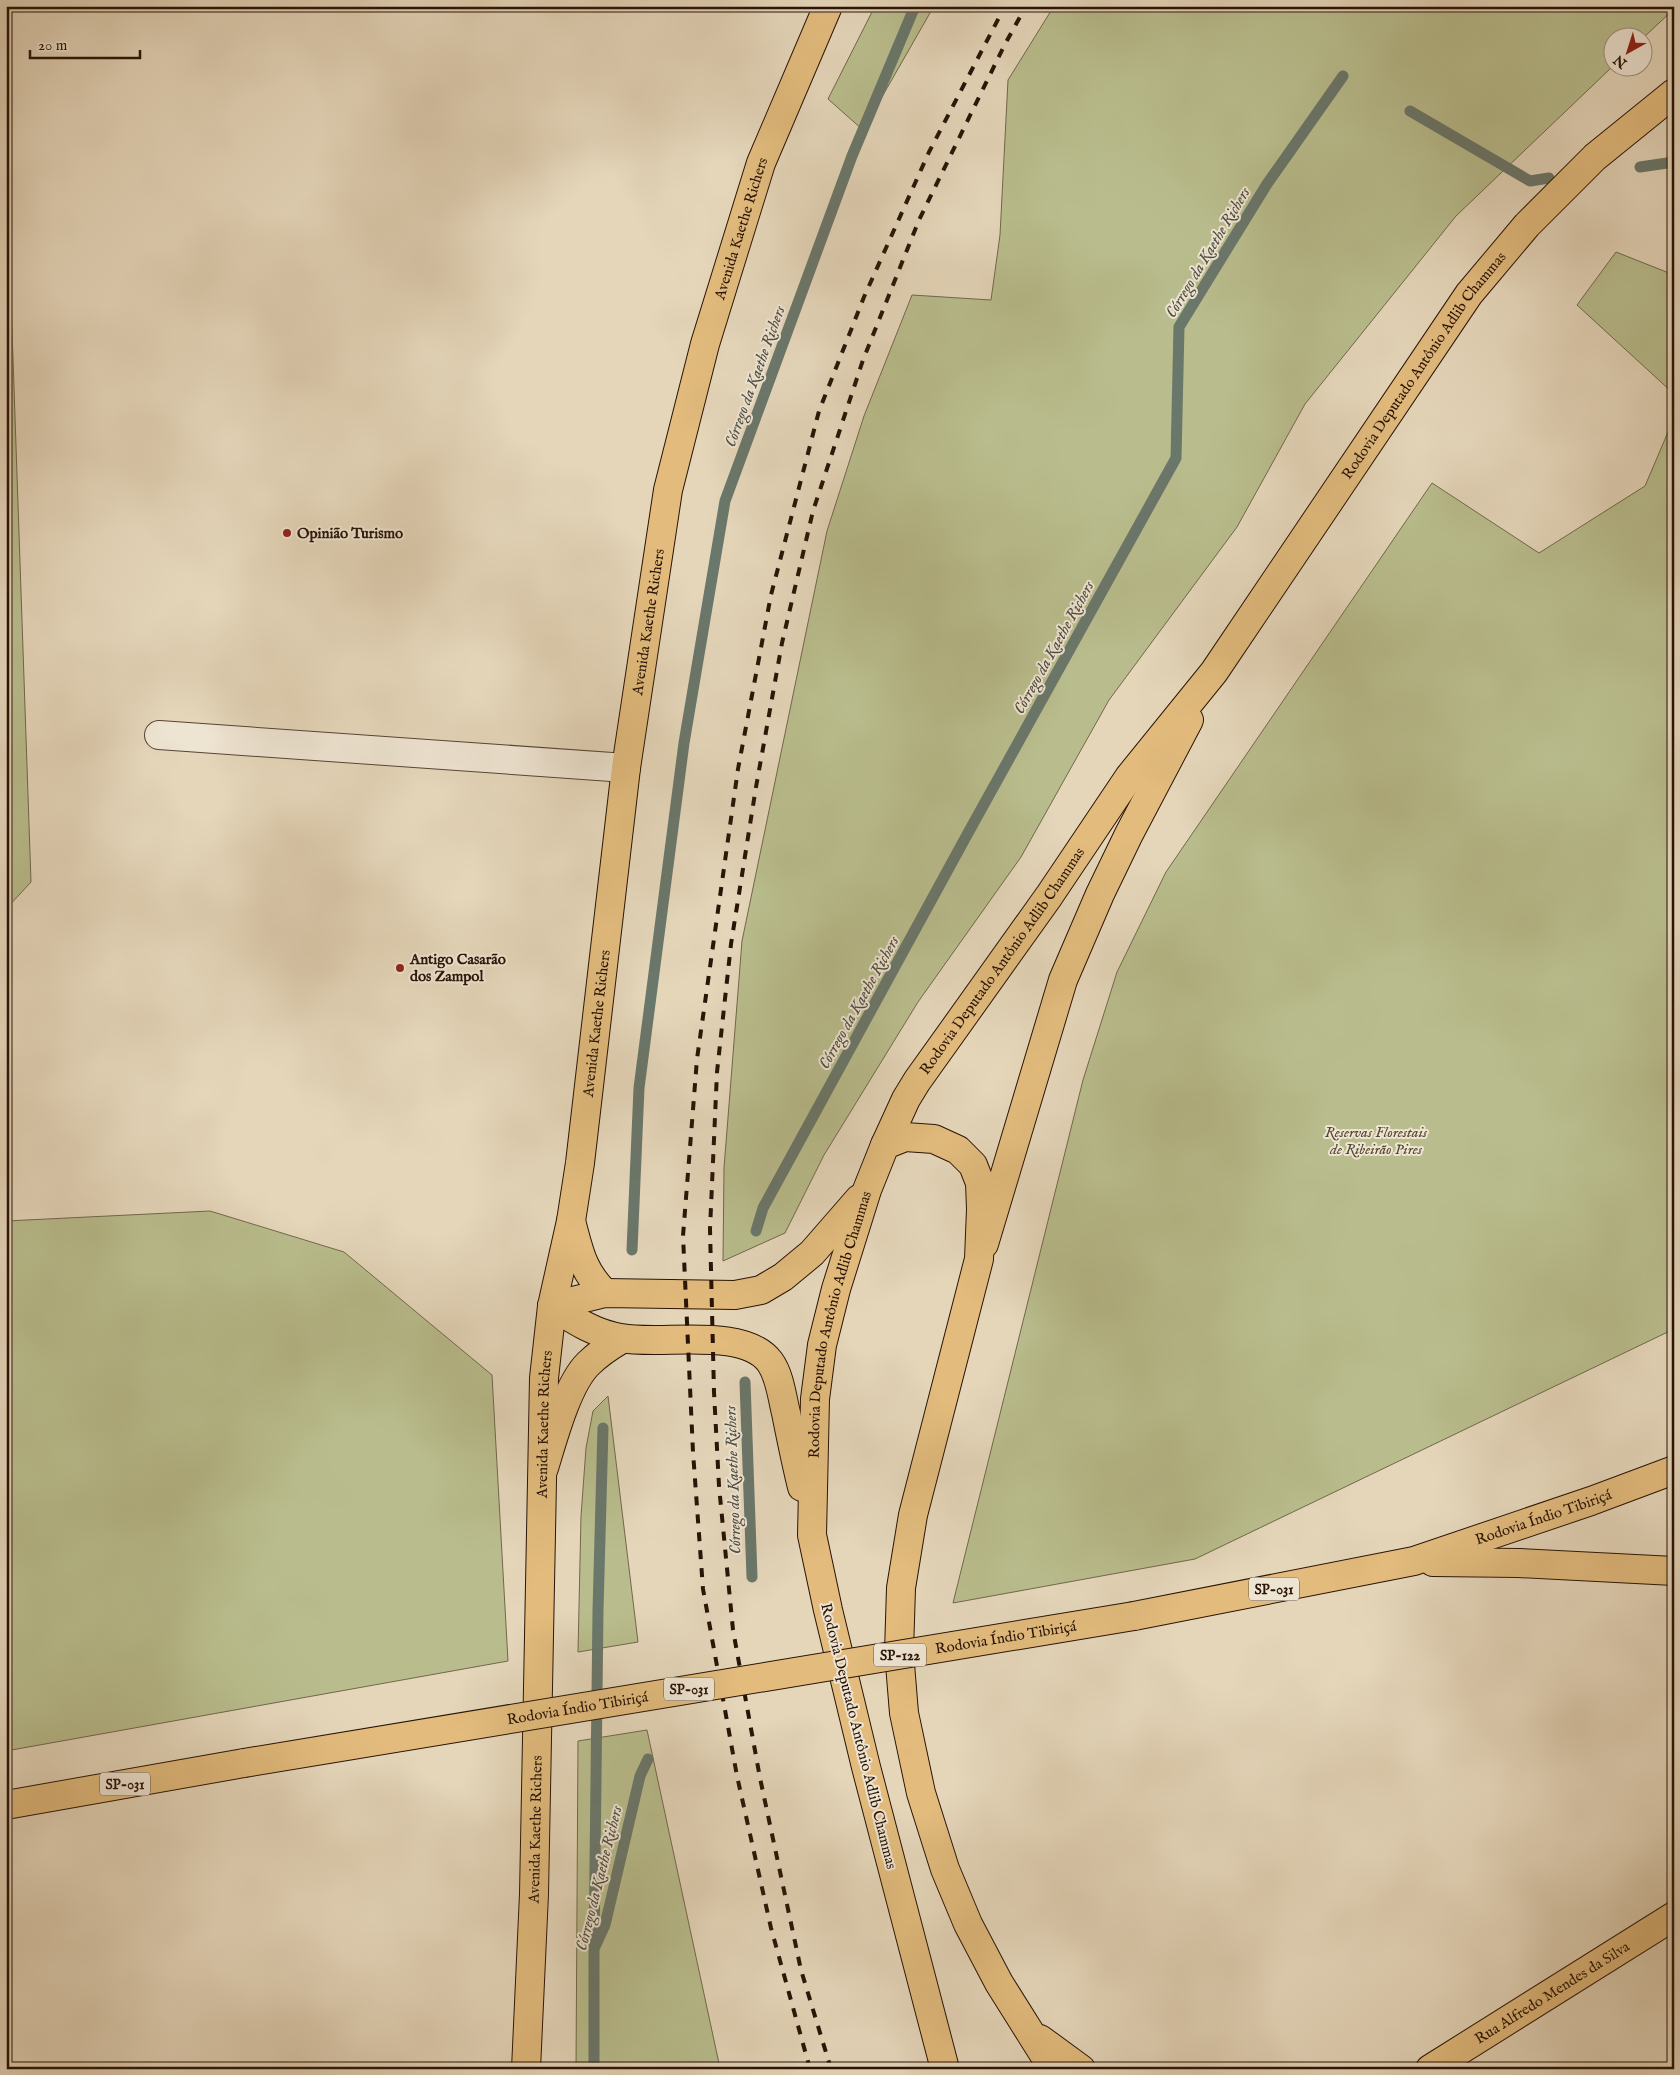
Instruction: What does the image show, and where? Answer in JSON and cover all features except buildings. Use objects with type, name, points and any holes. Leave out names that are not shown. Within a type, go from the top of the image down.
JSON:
[{"type":"main road","name":"Avenida Kaethe Richers","points":[[526,2069],[534,1894],[544,1468],[544,1378],[552,1306],[571,1221],[580,1163],[626,768],[668,490],[705,344],[761,163],[828,6]]},
{"type":"main road","name":"Rodovia Deputado Antônio Adlib Chammas","points":[[945,2069],[866,1767],[812,1535],[816,1400],[822,1345],[836,1289],[867,1190],[906,1099],[917,1081],[1049,896],[1129,778],[1214,672],[1469,294],[1527,225],[1595,157],[1674,93]]},
{"type":"main road","name":"Rodovia Deputado Antônio Adlib Chammas","points":[[1053,2069],[999,1983],[968,1924],[945,1869],[921,1794],[904,1713],[899,1652],[901,1588],[913,1515],[979,1259],[1063,980],[1100,894],[1129,834],[1214,672]]},
{"type":"main road","points":[[885,1145],[905,1137],[934,1139],[958,1150],[973,1165],[980,1182],[979,1259]]},
{"type":"main road","points":[[552,1306],[605,1293],[735,1295],[761,1290],[783,1277],[812,1253],[867,1190]]},
{"type":"main road","points":[[571,1221],[581,1259],[592,1280],[605,1293]]},
{"type":"main road","points":[[552,1306],[595,1331],[622,1339],[730,1341],[751,1346],[761,1352],[771,1364],[779,1384],[812,1535]]},
{"type":"main road","points":[[544,1468],[563,1412],[574,1386],[586,1366],[604,1350],[622,1339]]},
{"type":"main road","name":"Rodovia Índio Tibiriçá","points":[[6,1805],[244,1762],[1134,1616],[1414,1561],[1591,1501],[1674,1470]]},
{"type":"main road","name":"Rodovia Índio Tibiriçá","points":[[1414,1561],[1518,1563],[1674,1571]]},
{"type":"main road","name":"Rua Alfredo Mendes da Silva","points":[[1430,2069],[1674,1916]]},
{"type":"main road","points":[[1032,2034],[1081,2069]]},
{"type":"street","points":[[159,735],[626,768]]},
{"type":"green space","points":[[875,6],[934,6],[863,130],[828,99]]},
{"type":"green space","points":[[1054,6],[1674,6],[1674,9],[1652,30],[1652,28],[1602,28],[1602,77],[1456,216],[1305,404],[1237,527],[1109,700],[1021,857],[918,1002],[824,1155],[785,1233],[723,1261],[724,1168],[742,941],[827,531],[864,416],[912,295],[991,300],[1000,235],[1008,80]]},
{"type":"green space","points":[[8,213],[31,882],[6,909],[6,214]]},
{"type":"green space","points":[[1616,252],[1674,275],[1674,394],[1577,305]]},
{"type":"green space","name":"Reservas Florestais de Ribeirão Pires","points":[[1674,418],[1674,1329],[1195,1559],[953,1603],[1083,1080],[1117,972],[1166,872],[1432,483],[1539,553],[1645,486]]},
{"type":"green space","points":[[210,1211],[344,1252],[492,1375],[508,1661],[6,1751],[6,1221]]},
{"type":"green space","points":[[608,1396],[638,1642],[578,1652],[581,1516],[586,1448],[593,1411]]},
{"type":"green space","points":[[647,1730],[720,2068],[576,2069],[578,1741]]},
{"type":"waterway","name":"Córrego da Kaethe Richers","points":[[632,1250],[639,1088],[684,743],[725,501],[852,156],[915,6]]},
{"type":"waterway","name":"Córrego da Kaethe Richers","points":[[756,1231],[763,1208],[1176,458],[1179,327],[1267,184],[1343,76]]},
{"type":"waterway","points":[[1410,111],[1530,181],[1549,178]]},
{"type":"waterway","points":[[1640,167],[1674,162]]},
{"type":"waterway","name":"Córrego da Kaethe Richers","points":[[745,1382],[752,1577]]},
{"type":"waterway","points":[[594,1949],[598,1610],[603,1428]]},
{"type":"waterway","name":"Córrego da Kaethe Richers","points":[[594,2069],[594,1949],[605,1925],[640,1776],[648,1759]]},
{"type":"railway","points":[[810,2069],[771,1928],[737,1776],[703,1589],[693,1452],[683,1236],[697,1059],[738,769],[771,595],[819,411],[864,297],[929,152],[1005,6]]},
{"type":"railway","points":[[831,2069],[801,1970],[760,1778],[733,1630],[719,1486],[714,1392],[710,1229],[717,1072],[731,944],[756,787],[782,643],[813,511],[863,360],[919,220],[1004,46],[1026,6]]},
{"type":"place","name":"Opinião Turismo","points":[[287,533]]},
{"type":"place","name":"Antigo Casarão dos Zampol","points":[[400,968]]}]
